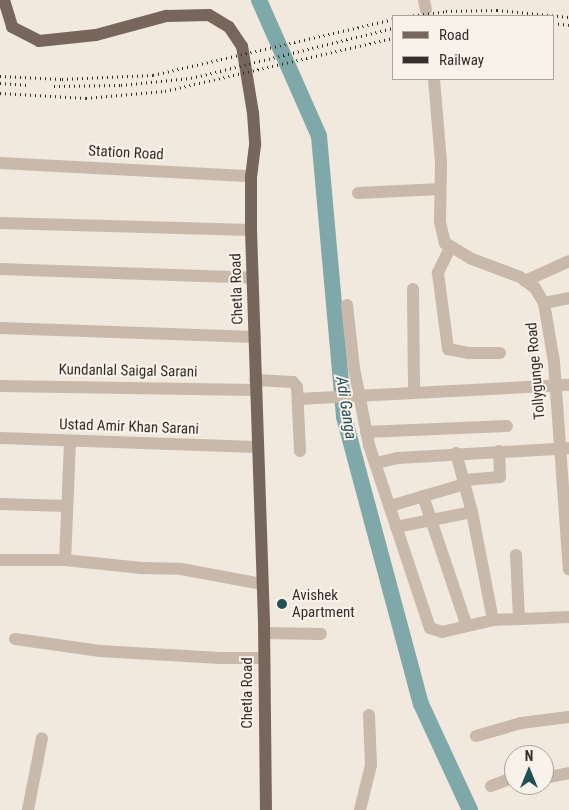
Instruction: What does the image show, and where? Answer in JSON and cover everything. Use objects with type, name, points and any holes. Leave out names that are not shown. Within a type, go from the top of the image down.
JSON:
[{"type":"main road","name":"Chetla Road","points":[[5,3],[12,27],[39,41],[96,35],[166,16],[209,15],[229,27],[242,46],[248,80],[255,145],[251,176],[251,230],[264,632],[266,810]]},
{"type":"street","points":[[434,80],[441,232],[450,248],[438,273],[448,349],[468,353],[500,353]]},
{"type":"street","name":"Station Road","points":[[0,163],[251,176]]},
{"type":"street","points":[[358,193],[440,189]]},
{"type":"street","points":[[0,223],[251,230]]},
{"type":"street","name":"Tollygunge Road","points":[[450,248],[525,280],[535,288],[544,303],[552,344],[555,385],[564,448],[569,570]]},
{"type":"street","points":[[525,280],[569,261]]},
{"type":"street","points":[[0,269],[253,278]]},
{"type":"street","points":[[413,289],[414,391]]},
{"type":"street","points":[[544,303],[569,298]]},
{"type":"street","points":[[347,305],[354,368],[366,432],[430,628],[442,632],[466,624],[493,620],[569,617]]},
{"type":"street","points":[[0,328],[255,336]]},
{"type":"street","name":"Kundanlal Saigal Sarani","points":[[0,386],[255,385],[293,382],[298,399]]},
{"type":"street","points":[[300,451],[298,399],[414,391],[569,385]]},
{"type":"street","points":[[366,432],[507,426]]},
{"type":"street","name":"Ustad Amir Khan Sarani","points":[[0,438],[257,448]]},
{"type":"street","points":[[65,560],[70,442]]},
{"type":"street","points":[[376,463],[456,453],[564,448]]},
{"type":"street","points":[[390,506],[465,482],[500,477],[499,451]]},
{"type":"street","points":[[456,453],[472,512],[493,620]]},
{"type":"street","points":[[423,496],[466,624]]},
{"type":"street","points":[[0,504],[67,506]]},
{"type":"street","points":[[396,527],[472,512]]},
{"type":"street","points":[[516,555],[520,618]]},
{"type":"street","points":[[0,560],[65,560],[142,568],[181,569],[262,584]]},
{"type":"street","points":[[264,632],[321,634]]},
{"type":"street","points":[[15,639],[100,651],[220,658],[264,658]]},
{"type":"street","points":[[360,810],[371,765],[368,715]]},
{"type":"street","points":[[476,736],[521,723],[569,717]]},
{"type":"street","points":[[28,810],[42,738]]},
{"type":"street","points":[[554,776],[569,773]]},
{"type":"street","points":[[492,786],[504,781]]},
{"type":"waterway","name":"Adi Ganga","points":[[259,0],[319,136],[344,417],[421,704],[470,810]]},
{"type":"railway","points":[[416,15],[446,11],[497,10],[548,15]]},
{"type":"railway","points":[[554,16],[569,17]]},
{"type":"railway","points":[[0,76],[62,79],[153,75],[392,19]]},
{"type":"railway","points":[[554,23],[569,25]]},
{"type":"railway","points":[[54,86],[121,85],[191,78],[392,28]]},
{"type":"railway","points":[[0,93],[86,98],[165,91],[392,38]]},
{"type":"railway","points":[[0,83],[29,85]]},
{"type":"place","name":"Avishek Apartment","points":[[282,604]]}]
